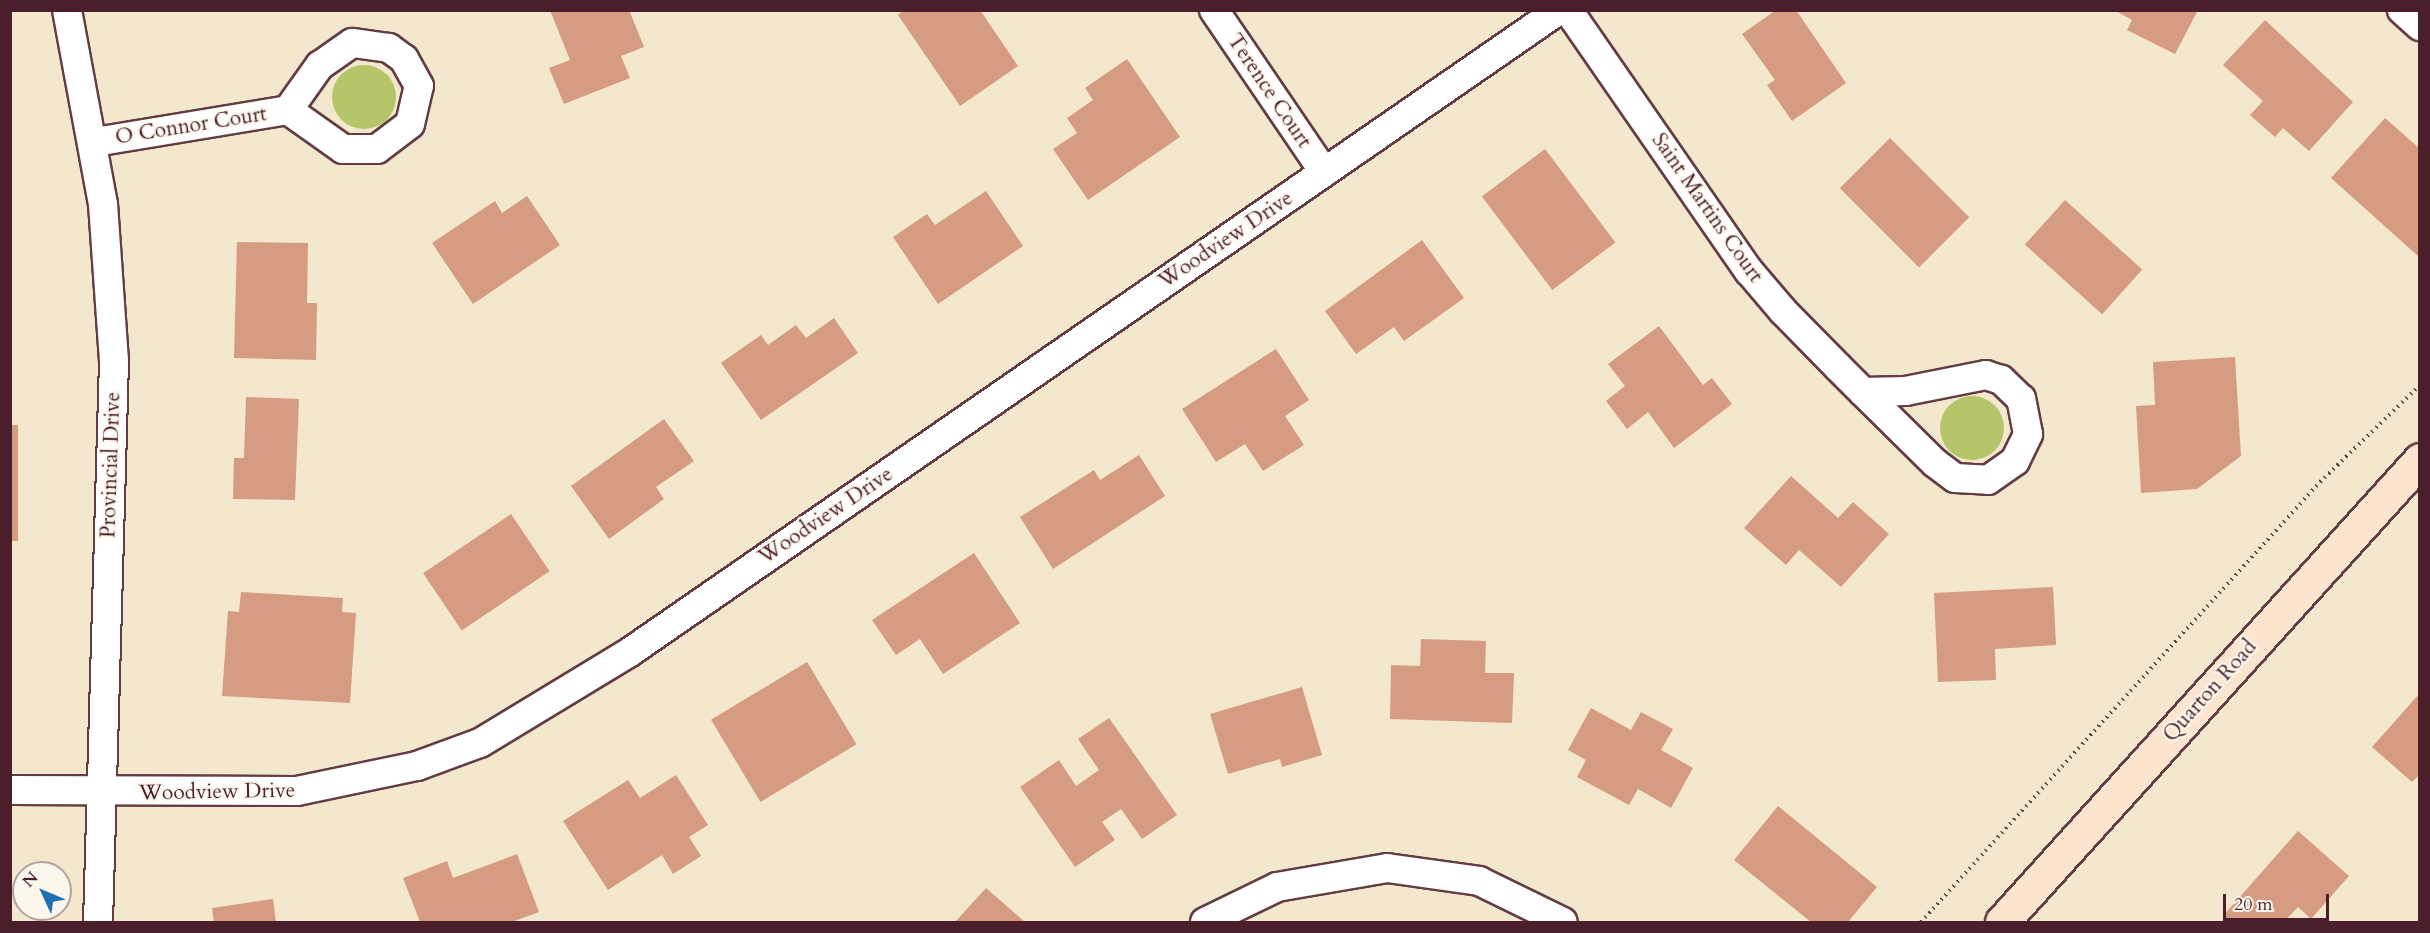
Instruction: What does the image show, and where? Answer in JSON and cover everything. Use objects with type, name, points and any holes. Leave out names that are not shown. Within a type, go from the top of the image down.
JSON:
[{"type":"street","name":"Provincial Drive","points":[[67,10],[95,141],[114,361],[98,922]]},
{"type":"street","name":"Terence Court","points":[[1214,10],[1324,172]]},
{"type":"street","name":"Woodview Drive","points":[[10,790],[100,793],[297,791],[417,765],[480,743],[630,652],[1559,10]]},
{"type":"street","name":"Saint Martins Court","points":[[1568,10],[1749,271],[1863,392],[1956,478],[1988,480],[2006,471],[2028,434],[2021,399],[2001,380],[1986,375],[1906,391],[1863,392]]},
{"type":"street","points":[[2402,10],[2420,26]]},
{"type":"street","name":"O Connor Court","points":[[95,141],[288,110],[344,149],[377,149],[410,124],[419,86],[404,59],[389,48],[352,44],[320,65],[288,110]]},
{"type":"street","name":"Quarton Road","points":[[2001,922],[2420,460]]},
{"type":"street","points":[[1205,922],[1277,887],[1387,868],[1479,880],[1563,922]]},
{"type":"path","points":[[1921,922],[2320,482],[2420,385]]},
{"type":"green space","points":[[358,65],[370,65],[387,74],[394,85],[396,97],[394,109],[387,120],[370,129],[358,129],[346,124],[337,115],[332,103],[332,91],[337,79],[346,70]]},
{"type":"green space","points":[[1972,396],[1990,402],[1998,410],[2004,428],[1998,446],[1990,454],[1972,460],[1954,454],[1946,446],[1940,428],[1946,410],[1954,402]]},
{"type":"building","points":[[550,10],[629,10],[644,47],[621,56],[630,78],[564,104],[549,68],[570,60]]},
{"type":"building","points":[[904,10],[980,10],[1018,66],[960,106],[898,15]]},
{"type":"building","points":[[1776,10],[1796,10],[1846,83],[1792,121],[1767,85],[1775,80],[1742,34]]},
{"type":"building","points":[[2114,10],[2198,10],[2175,54],[2127,30],[2132,20]]},
{"type":"building","points":[[2265,20],[2353,102],[2309,151],[2283,128],[2275,137],[2250,115],[2263,101],[2223,65]]},
{"type":"building","points":[[1127,59],[1180,137],[1088,200],[1053,149],[1077,133],[1067,118],[1093,100],[1085,88]]},
{"type":"building","points":[[2385,118],[2420,149],[2418,256],[2331,178]]},
{"type":"building","points":[[1890,138],[1969,217],[1919,267],[1840,188]]},
{"type":"building","points":[[1545,149],[1615,242],[1552,290],[1482,197]]},
{"type":"building","points":[[986,191],[1023,246],[938,304],[893,237],[927,214],[935,225]]},
{"type":"building","points":[[527,196],[560,245],[473,304],[432,243],[495,201],[502,213]]},
{"type":"building","points":[[2065,200],[2142,270],[2102,314],[2025,245]]},
{"type":"building","points":[[1422,240],[1464,298],[1404,341],[1394,327],[1356,354],[1325,311]]},
{"type":"building","points":[[237,242],[308,243],[307,303],[317,303],[316,360],[234,358]]},
{"type":"building","points":[[834,318],[858,353],[761,420],[721,363],[761,335],[768,345],[796,325],[806,338]]},
{"type":"building","points":[[1659,326],[1703,385],[1712,378],[1732,404],[1674,448],[1648,412],[1627,429],[1606,401],[1625,386],[1608,364]]},
{"type":"building","points":[[1276,349],[1309,400],[1285,416],[1304,445],[1263,471],[1245,444],[1216,462],[1182,409]]},
{"type":"building","points":[[2235,357],[2241,456],[2197,489],[2141,493],[2136,406],[2155,405],[2153,362]]},
{"type":"building","points":[[246,397],[299,399],[295,500],[233,499],[234,458],[244,458]]},
{"type":"building","points":[[664,419],[694,461],[656,487],[664,499],[609,539],[571,486]]},
{"type":"building","points":[[10,425],[18,425],[18,541],[10,541]]},
{"type":"building","points":[[1139,455],[1165,496],[1053,569],[1020,517],[1094,470],[1100,480]]},
{"type":"building","points":[[1791,476],[1838,518],[1853,502],[1889,534],[1841,587],[1799,550],[1786,565],[1744,528]]},
{"type":"building","points":[[511,514],[550,571],[462,630],[423,573]]},
{"type":"building","points":[[974,553],[1020,623],[943,674],[920,639],[896,655],[872,620]]},
{"type":"building","points":[[2053,587],[2056,645],[1995,649],[1996,680],[1938,682],[1934,593]]},
{"type":"building","points":[[241,592],[343,598],[342,612],[356,613],[350,703],[222,696],[228,611],[239,612]]},
{"type":"building","points":[[1421,639],[1486,641],[1485,673],[1514,673],[1512,723],[1390,719],[1391,665],[1420,666]]},
{"type":"building","points":[[807,662],[856,744],[760,802],[711,720]]},
{"type":"building","points":[[1302,687],[1322,755],[1282,767],[1280,759],[1228,774],[1210,714]]},
{"type":"building","points":[[2420,693],[2420,774],[2412,782],[2372,747]]},
{"type":"building","points":[[1591,708],[1631,730],[1641,712],[1673,729],[1661,750],[1693,768],[1671,808],[1638,789],[1629,805],[1577,777],[1586,760],[1568,750]]},
{"type":"building","points":[[1109,718],[1177,815],[1142,839],[1121,809],[1102,822],[1115,840],[1075,867],[1020,787],[1059,760],[1076,786],[1099,770],[1078,739]]},
{"type":"building","points":[[676,775],[708,825],[689,837],[701,856],[673,874],[662,855],[608,890],[563,821],[628,780],[640,798]]},
{"type":"building","points":[[1778,806],[1877,887],[1848,922],[1811,922],[1734,860]]},
{"type":"building","points":[[2298,831],[2349,876],[2311,919],[2298,907],[2284,922],[2231,922],[2223,916]]},
{"type":"building","points":[[517,854],[539,912],[512,922],[420,922],[403,878],[447,861],[453,878]]},
{"type":"building","points":[[986,888],[1025,922],[955,922]]},
{"type":"building","points":[[273,899],[276,922],[214,922],[212,908]]}]
